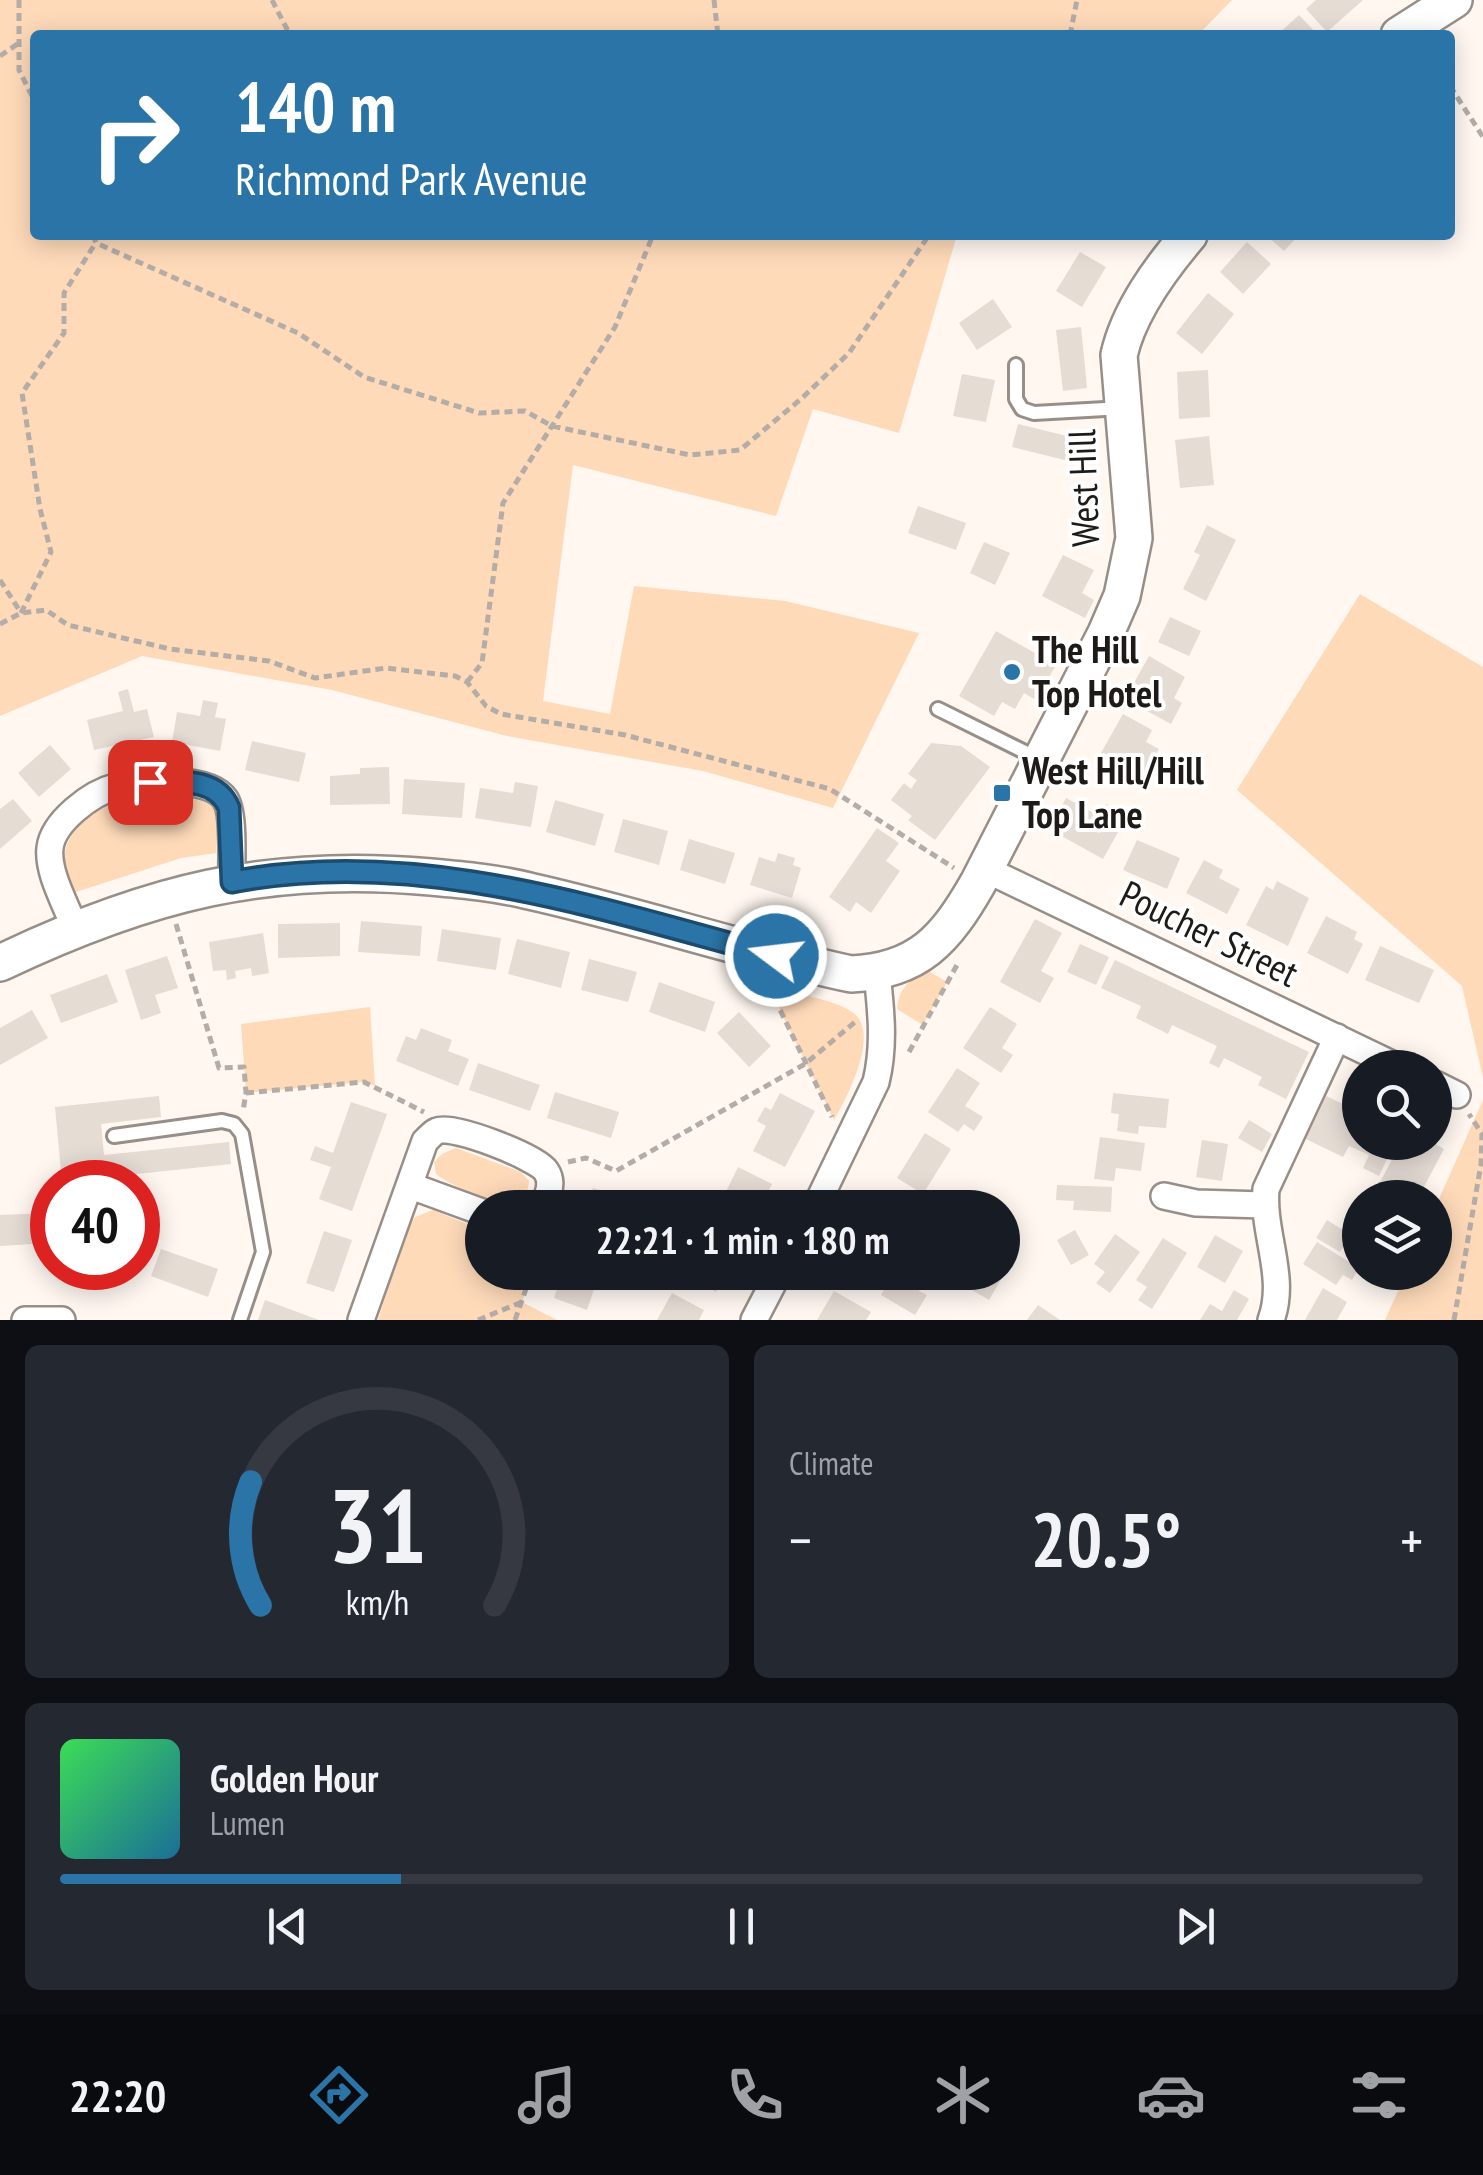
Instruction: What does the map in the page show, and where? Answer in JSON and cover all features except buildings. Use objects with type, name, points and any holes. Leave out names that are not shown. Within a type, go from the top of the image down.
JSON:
[{"type":"street","points":[[1406,30],[1454,0]]},
{"type":"street","name":"West Hill","points":[[879,987],[944,936],[958,919],[1122,596],[1134,538],[1119,355],[1123,336],[1144,298],[1185,240]]},
{"type":"street","points":[[75,929],[52,865],[52,840],[86,801],[112,787],[179,782],[217,790],[229,808],[232,882]]},
{"type":"street","points":[[0,963],[75,929],[168,898],[262,876],[345,872],[468,880],[525,890],[851,974],[879,987],[881,1062],[866,1110],[824,1190]]},
{"type":"street","name":"Poucher Street","points":[[982,876],[1363,1050]]},
{"type":"street","points":[[1275,1308],[1264,1205],[1266,1189],[1337,1037]]},
{"type":"street","points":[[361,1320],[425,1142],[438,1130],[456,1130],[528,1158],[544,1168],[550,1181],[548,1190]]},
{"type":"street","points":[[411,1186],[465,1206]]},
{"type":"street","points":[[1164,1196],[1196,1203],[1264,1205]]},
{"type":"street","points":[[754,1320],[770,1290]]},
{"type":"street","points":[[25,1320],[62,1320]]},
{"type":"lane","points":[[1016,365],[1016,398],[1022,409],[1034,413],[1124,408]]},
{"type":"lane","points":[[938,709],[1041,760]]},
{"type":"lane","points":[[114,1136],[222,1121],[234,1124],[242,1134],[263,1252],[240,1320]]},
{"type":"path","points":[[19,0],[19,70],[30,92]]},
{"type":"path","points":[[272,0],[287,30]]},
{"type":"path","points":[[714,0],[717,30]]},
{"type":"path","points":[[1071,30],[1078,0]]},
{"type":"path","points":[[0,56],[19,43]]},
{"type":"path","points":[[1455,94],[1483,136]]},
{"type":"path","points":[[94,240],[298,334],[364,377],[479,413],[525,411],[552,426],[690,454],[740,450],[801,400],[849,353],[926,240]]},
{"type":"path","points":[[467,682],[482,663],[503,503],[615,327],[652,240]]},
{"type":"path","points":[[21,614],[52,552],[40,509],[22,393],[64,333],[64,293],[96,243]]},
{"type":"path","points":[[0,580],[21,614]]},
{"type":"path","points":[[0,624],[21,614],[46,610],[68,626],[170,649],[269,661],[315,678],[386,668],[455,676],[467,682],[486,706],[501,714],[625,735],[830,789],[982,876]]},
{"type":"path","points":[[168,898],[219,1068],[244,1067],[246,1094],[243,1111],[234,1124]]},
{"type":"path","points":[[881,1062],[900,1067],[962,956],[958,919]]},
{"type":"path","points":[[750,948],[847,1146]]},
{"type":"path","points":[[544,1168],[586,1158],[616,1171],[805,1064],[879,987]]},
{"type":"path","points":[[246,1094],[364,1082],[422,1109],[438,1130]]},
{"type":"path","points":[[1452,1096],[1482,1134],[1482,1172],[1454,1320]]},
{"type":"path","points":[[516,1320],[526,1290]]},
{"type":"path","points":[[478,1320],[522,1302]]},
{"type":"shaded area","points":[[0,0],[1232,0],[1203,30],[30,30],[30,240],[956,240],[899,433],[813,409],[776,516],[573,465],[543,701],[610,714],[634,586],[785,601],[919,633],[833,808],[703,771],[507,736],[332,690],[142,656],[0,716]]},
{"type":"shaded area","points":[[1360,594],[1483,667],[1483,1078],[1462,986],[1237,790]]},
{"type":"shaded area","points":[[169,792],[215,805],[216,853],[181,858],[73,893],[64,858],[70,837],[80,825],[121,801]]},
{"type":"shaded area","points":[[925,969],[947,982],[923,1025],[897,1009],[906,986]]},
{"type":"shaded area","points":[[769,988],[833,1003],[852,1012],[860,1021],[864,1034],[859,1065],[834,1120]]},
{"type":"shaded area","points":[[370,1007],[375,1086],[364,1082],[246,1093],[241,1024]]},
{"type":"shaded area","points":[[1483,1100],[1483,1320],[1385,1320],[1398,1290],[1452,1290],[1452,1180],[1447,1180]]},
{"type":"shaded area","points":[[456,1148],[521,1172],[529,1181],[528,1189],[466,1190],[436,1174],[434,1162]]},
{"type":"shaded area","points":[[433,1210],[465,1223],[465,1290],[526,1290],[522,1302],[557,1320],[378,1320],[405,1234],[415,1217]]},
{"type":"place","name":"The Hill Top Hotel","points":[[1012,672]]},
{"type":"place","name":"West Hill/Hill Top Lane","points":[[1002,793]]},
{"type":"route","points":[[150,782],[194,783],[217,790],[226,799],[232,882],[262,876],[345,872],[468,880],[525,890],[776,956]]}]
